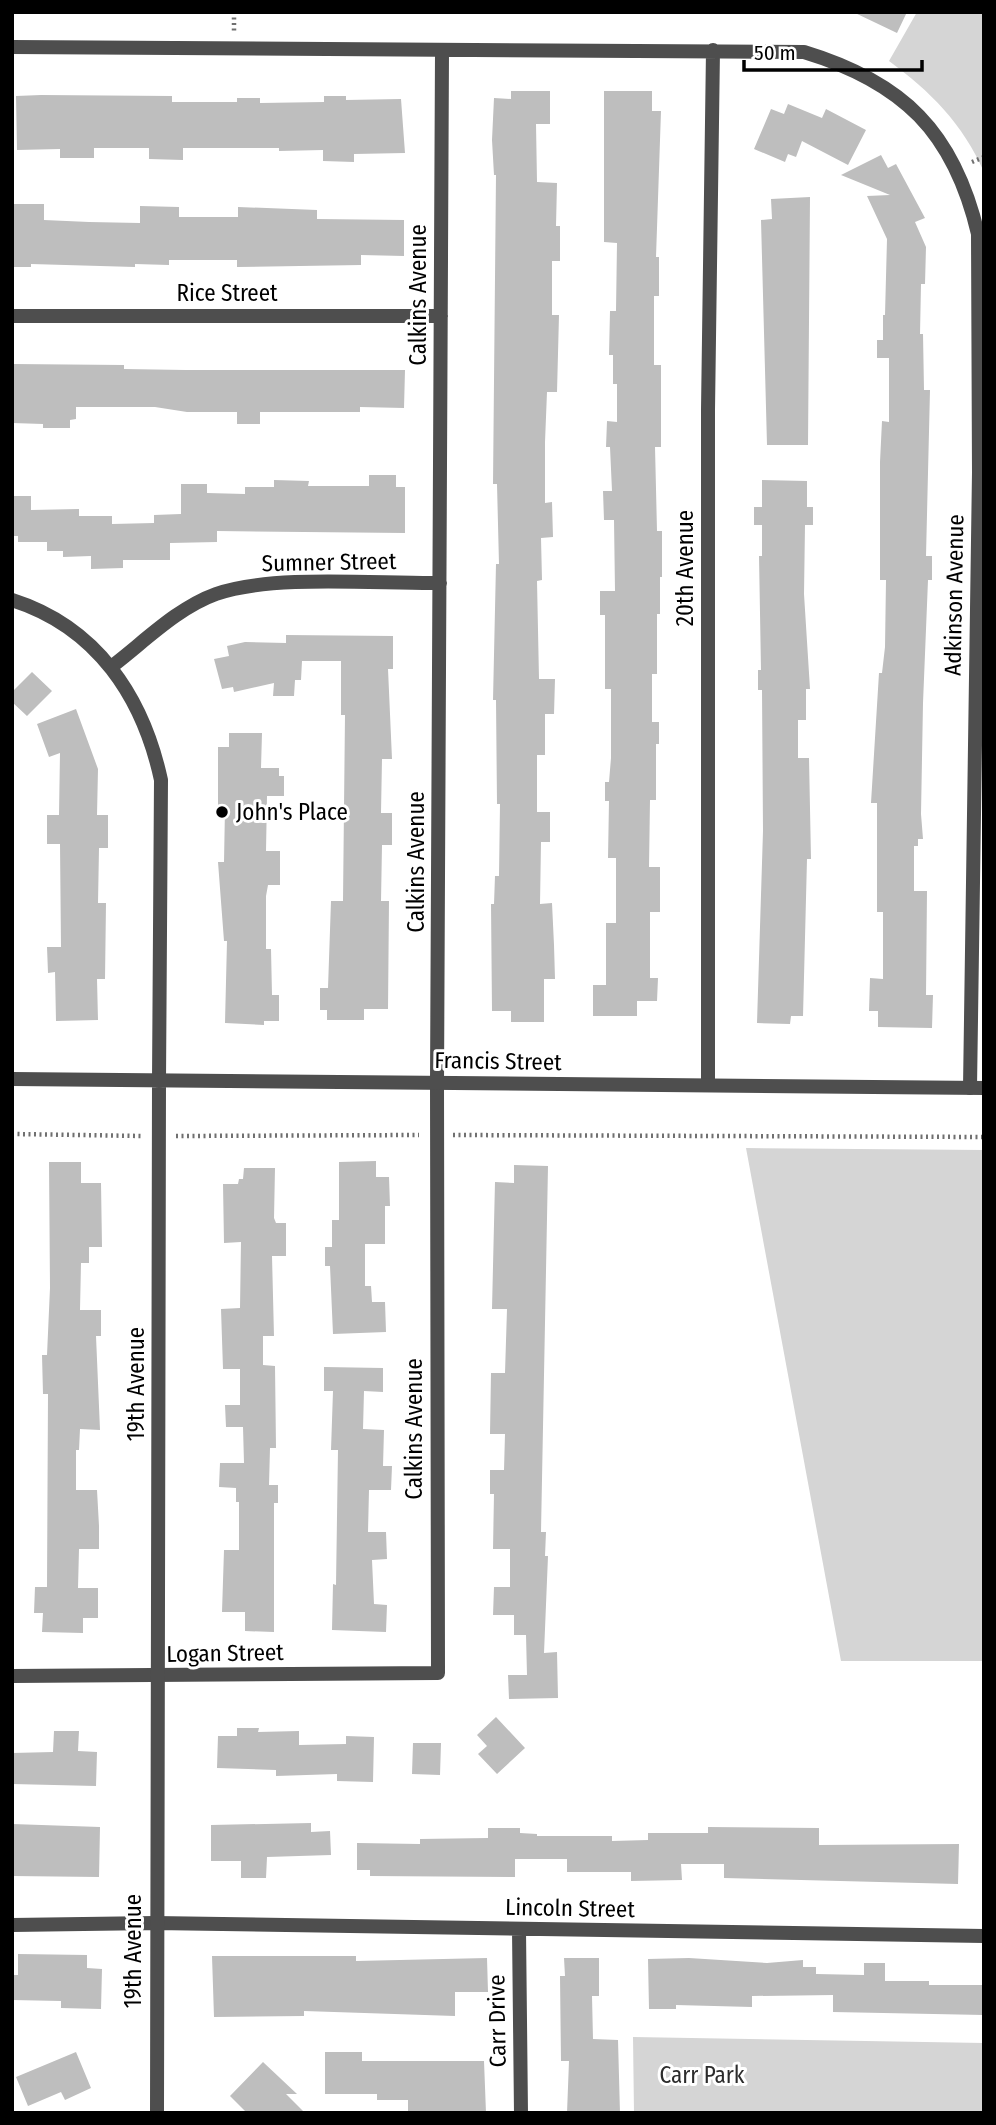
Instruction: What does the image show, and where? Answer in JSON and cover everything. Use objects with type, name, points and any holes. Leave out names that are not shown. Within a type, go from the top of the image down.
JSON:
[{"type":"street","name":"Adkinson Avenue","points":[[12,47],[442,52],[804,52],[837,62],[887,88],[922,117],[951,159],[969,195],[978,234],[977,1088]]},
{"type":"street","name":"20th Avenue","points":[[708,1086],[708,410],[713,50]]},
{"type":"street","name":"Calkins Avenue","points":[[438,1673],[437,1083],[442,52]]},
{"type":"street","name":"Rice Street","points":[[12,316],[441,316]]},
{"type":"street","name":"Sumner Street","points":[[111,667],[186,609],[216,594],[260,584],[440,583]]},
{"type":"street","points":[[12,600],[27,605],[72,631],[111,667]]},
{"type":"street","name":"19th Avenue","points":[[111,667],[133,698],[153,743],[161,780],[155,1923],[157,2113]]},
{"type":"street","name":"Francis Street","points":[[12,1079],[977,1088]]},
{"type":"street","name":"Logan Street","points":[[12,1676],[438,1673]]},
{"type":"street","name":"Lincoln Street","points":[[12,1925],[155,1923],[984,1936]]},
{"type":"street","name":"Carr Drive","points":[[519,1930],[521,2113]]},
{"type":"path","points":[[12,1134],[984,1137]]},
{"type":"green space","points":[[917,12],[984,12],[984,172],[956,124],[932,97],[889,61]]},
{"type":"green space","points":[[746,1148],[984,1150],[984,1661],[841,1661]]},
{"type":"green space","name":"Carr Park","points":[[633,2037],[984,2043],[984,2113],[634,2113]]},
{"type":"building","points":[[853,12],[907,12],[897,33]]},
{"type":"building","points":[[511,91],[550,91],[550,124],[536,124],[537,182],[557,183],[556,226],[560,226],[560,261],[552,261],[552,315],[559,315],[557,392],[547,392],[545,442],[545,503],[552,502],[553,537],[541,538],[542,580],[537,581],[539,679],[555,679],[554,714],[545,714],[545,755],[537,755],[537,812],[550,812],[550,842],[541,842],[540,904],[552,903],[555,979],[544,979],[544,1022],[511,1022],[511,1011],[492,1011],[491,904],[494,904],[495,876],[499,876],[500,804],[497,804],[496,700],[493,700],[496,564],[499,564],[497,484],[493,484],[496,175],[492,140],[494,98],[511,99]]},
{"type":"building","points":[[604,91],[652,91],[652,111],[661,111],[656,257],[659,257],[659,296],[654,296],[654,365],[661,365],[661,447],[655,447],[657,531],[662,531],[662,577],[660,614],[657,614],[657,674],[652,674],[652,722],[659,722],[659,744],[656,744],[656,800],[650,800],[649,867],[660,867],[660,912],[650,912],[650,978],[658,978],[657,1001],[637,1001],[637,1016],[593,1016],[593,985],[606,985],[606,923],[616,923],[616,858],[608,858],[609,801],[605,801],[605,782],[609,782],[611,758],[611,689],[605,689],[605,615],[600,615],[600,591],[615,591],[614,520],[604,520],[603,491],[612,491],[610,447],[606,447],[607,421],[617,422],[617,384],[613,384],[613,355],[609,355],[610,311],[616,311],[617,243],[604,242]]},
{"type":"building","points":[[16,96],[172,96],[172,102],[237,102],[237,98],[260,98],[260,103],[324,102],[324,96],[346,96],[346,100],[401,99],[405,153],[354,154],[354,162],[323,161],[323,150],[279,151],[279,148],[183,148],[183,160],[149,159],[149,148],[94,148],[94,158],[60,158],[60,149],[17,150]]},
{"type":"building","points":[[788,104],[822,118],[826,109],[866,130],[848,165],[802,141],[796,157],[788,154],[785,162],[754,149],[771,109],[784,114]]},
{"type":"building","points":[[881,155],[888,168],[896,164],[925,218],[915,222],[926,247],[925,284],[921,284],[920,334],[923,334],[924,390],[930,390],[926,556],[932,556],[932,580],[928,580],[923,703],[923,839],[918,839],[918,846],[914,846],[914,891],[927,891],[926,995],[933,995],[932,1028],[878,1027],[878,1011],[869,1011],[870,978],[883,979],[883,912],[877,912],[877,803],[871,803],[879,673],[882,673],[885,647],[886,580],[880,580],[880,462],[882,421],[889,422],[889,358],[877,358],[877,340],[883,340],[887,239],[867,196],[890,195],[841,175]]},
{"type":"building","points":[[810,197],[808,445],[767,445],[761,220],[772,219],[771,199]]},
{"type":"building","points":[[12,204],[44,204],[44,220],[89,222],[140,223],[140,206],[179,207],[179,217],[238,217],[238,207],[317,210],[317,219],[404,220],[404,256],[361,255],[361,265],[237,267],[237,260],[169,260],[169,265],[135,264],[135,267],[31,264],[31,267],[12,267]]},
{"type":"building","points":[[12,364],[124,365],[124,369],[186,370],[405,370],[404,408],[360,407],[360,412],[260,412],[260,424],[237,424],[237,412],[187,412],[155,407],[76,407],[76,419],[70,420],[70,428],[43,428],[43,424],[12,423]]},
{"type":"building","points":[[369,475],[396,475],[396,487],[405,487],[405,533],[217,531],[217,542],[170,543],[170,560],[123,560],[123,568],[91,569],[91,556],[63,557],[63,551],[47,551],[47,542],[18,542],[18,536],[12,536],[13,496],[31,496],[31,510],[79,509],[79,516],[112,516],[112,524],[154,523],[154,515],[181,514],[181,484],[207,484],[207,493],[245,494],[245,487],[274,487],[274,480],[309,481],[308,486],[369,486]]},
{"type":"building","points":[[762,480],[807,481],[807,507],[813,507],[813,525],[805,525],[804,594],[810,689],[806,689],[806,720],[798,720],[798,758],[809,758],[811,859],[807,859],[803,1016],[791,1016],[790,1024],[757,1023],[763,831],[762,690],[758,690],[758,670],[761,670],[759,556],[762,556],[762,525],[754,525],[754,507],[762,507]]},
{"type":"building","points":[[286,635],[393,636],[393,669],[388,669],[392,759],[382,759],[381,813],[392,813],[392,845],[382,845],[381,901],[389,901],[388,1009],[364,1009],[364,1020],[327,1020],[327,1010],[320,1010],[320,988],[328,988],[331,901],[343,901],[345,715],[341,715],[341,661],[302,661],[301,680],[295,680],[294,696],[273,696],[274,683],[234,692],[233,687],[222,689],[214,659],[229,656],[227,646],[245,642],[286,643]]},
{"type":"building","points":[[32,672],[52,691],[27,716],[12,702],[12,692]]},
{"type":"building","points":[[76,709],[98,769],[97,815],[108,815],[108,848],[99,848],[98,903],[106,903],[105,979],[97,979],[98,1020],[56,1021],[55,972],[48,973],[47,947],[61,947],[60,844],[47,844],[47,815],[59,815],[60,753],[49,757],[37,724]]},
{"type":"building","points":[[229,733],[262,733],[261,768],[279,768],[279,776],[284,776],[284,796],[267,796],[266,851],[280,851],[280,885],[268,885],[266,896],[266,949],[271,949],[272,995],[279,995],[279,1021],[264,1021],[264,1025],[225,1023],[227,941],[224,941],[218,862],[224,862],[225,808],[218,808],[218,747],[229,747]]},
{"type":"building","points":[[376,1161],[376,1177],[389,1177],[390,1206],[385,1206],[385,1244],[365,1244],[365,1286],[371,1286],[372,1302],[385,1302],[386,1332],[333,1334],[330,1266],[325,1266],[325,1247],[332,1247],[332,1220],[339,1220],[339,1162]]},
{"type":"building","points":[[49,1162],[81,1162],[81,1183],[101,1183],[102,1247],[89,1247],[89,1263],[81,1263],[80,1310],[101,1310],[101,1336],[96,1336],[100,1430],[80,1429],[79,1450],[76,1450],[76,1490],[97,1490],[99,1526],[99,1549],[79,1549],[78,1588],[98,1588],[98,1618],[83,1618],[83,1633],[42,1632],[43,1613],[34,1613],[35,1587],[47,1587],[48,1394],[43,1394],[42,1355],[47,1355],[50,1288]]},
{"type":"building","points":[[514,1165],[548,1166],[541,1532],[546,1532],[545,1556],[548,1556],[544,1653],[557,1652],[558,1698],[509,1699],[508,1675],[527,1675],[526,1635],[514,1635],[514,1615],[493,1615],[494,1587],[510,1587],[510,1549],[493,1549],[494,1494],[490,1494],[490,1470],[504,1470],[505,1434],[490,1434],[491,1373],[505,1373],[507,1309],[492,1309],[495,1182],[514,1183]]},
{"type":"building","points":[[244,1168],[275,1168],[274,1218],[276,1223],[286,1223],[286,1256],[272,1256],[274,1336],[263,1336],[263,1365],[275,1366],[276,1448],[270,1448],[269,1485],[278,1485],[278,1503],[274,1503],[274,1632],[245,1631],[245,1612],[222,1612],[224,1550],[239,1550],[239,1502],[236,1502],[236,1488],[219,1487],[220,1463],[244,1463],[243,1427],[226,1427],[225,1405],[240,1405],[240,1369],[223,1369],[221,1309],[240,1308],[241,1242],[224,1243],[223,1184],[238,1184],[239,1179],[243,1179]]},
{"type":"building","points":[[324,1367],[383,1368],[383,1392],[364,1391],[363,1429],[384,1430],[383,1466],[392,1466],[391,1490],[369,1490],[368,1532],[386,1532],[387,1559],[372,1560],[374,1604],[387,1605],[386,1632],[332,1630],[333,1584],[336,1585],[338,1450],[331,1450],[333,1391],[324,1391]]},
{"type":"building","points":[[496,1717],[525,1748],[497,1774],[478,1754],[487,1746],[477,1735]]},
{"type":"building","points":[[237,1728],[259,1728],[258,1732],[299,1731],[299,1745],[346,1744],[346,1736],[374,1737],[373,1782],[337,1781],[337,1774],[276,1776],[276,1770],[217,1768],[218,1736],[237,1736]]},
{"type":"building","points":[[54,1731],[79,1731],[78,1751],[97,1752],[96,1786],[12,1784],[12,1753],[53,1752]]},
{"type":"building","points":[[413,1743],[441,1743],[440,1775],[412,1774]]},
{"type":"building","points":[[311,1823],[311,1832],[330,1831],[331,1855],[267,1857],[266,1878],[241,1878],[241,1861],[211,1861],[211,1825]]},
{"type":"building","points":[[12,1824],[100,1827],[99,1877],[12,1876]]},
{"type":"building","points":[[708,1827],[819,1828],[819,1845],[959,1844],[958,1884],[724,1878],[724,1864],[681,1864],[682,1880],[631,1881],[631,1872],[567,1872],[567,1859],[515,1859],[515,1877],[370,1876],[370,1870],[357,1870],[357,1843],[420,1844],[420,1839],[488,1838],[488,1828],[520,1828],[520,1833],[537,1836],[612,1836],[612,1841],[648,1840],[648,1833],[708,1833]]},
{"type":"building","points":[[18,1954],[87,1955],[87,1968],[102,1969],[101,2009],[61,2008],[61,2001],[12,2000],[12,1975],[18,1975]]},
{"type":"building","points":[[212,1956],[356,1956],[356,1961],[487,1958],[488,1992],[455,1992],[455,2016],[304,2011],[304,2016],[214,2017]]},
{"type":"building","points":[[564,1958],[599,1958],[599,1996],[592,1996],[593,2039],[618,2040],[620,2113],[567,2113],[569,2061],[561,2061],[560,1976],[565,1976]]},
{"type":"building","points":[[689,1958],[767,1963],[803,1960],[803,1967],[816,1967],[816,1974],[864,1975],[864,1963],[885,1963],[885,1981],[929,1981],[929,1985],[984,1985],[984,2015],[833,2012],[833,1995],[752,1996],[752,2007],[676,2005],[676,2009],[649,2009],[648,1959]]},
{"type":"building","points":[[76,2052],[91,2088],[65,2100],[61,2092],[28,2106],[16,2077]]},
{"type":"building","points":[[325,2052],[362,2052],[362,2061],[484,2061],[486,2113],[408,2113],[408,2100],[377,2100],[377,2094],[325,2094]]},
{"type":"building","points":[[263,2062],[297,2094],[286,2094],[305,2113],[247,2113],[230,2096]]},
{"type":"place","name":"John's Place","points":[[222,812]]}]
